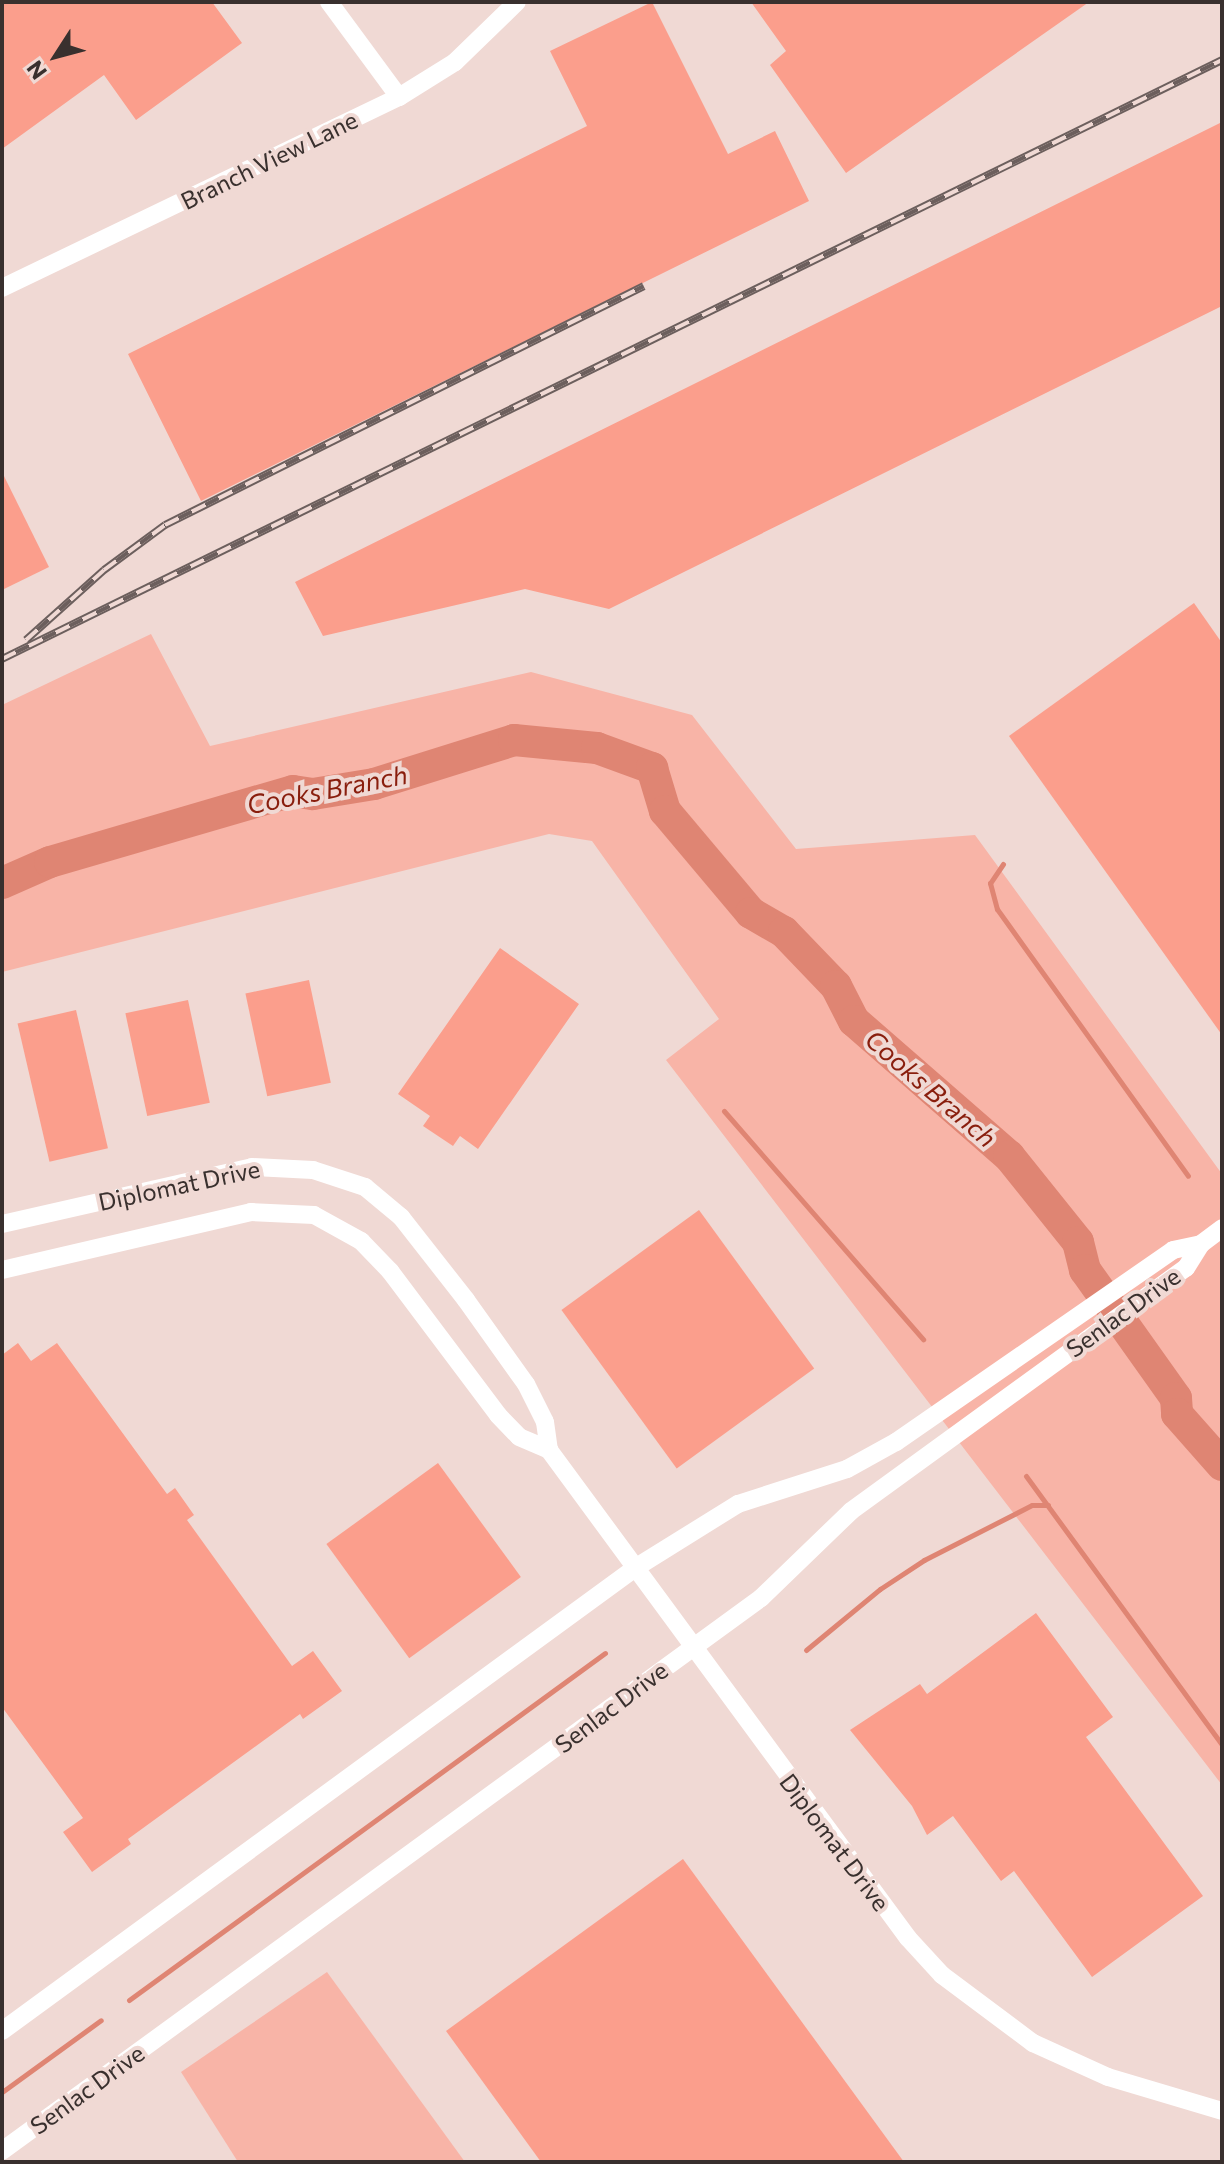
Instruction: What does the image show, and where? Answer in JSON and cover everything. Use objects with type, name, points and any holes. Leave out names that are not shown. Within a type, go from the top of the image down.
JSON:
[{"type":"street","points":[[329,2],[399,97]]},
{"type":"street","name":"Branch View Lane","points":[[2,288],[399,97],[455,62],[517,2]]},
{"type":"street","name":"Diplomat Drive","points":[[2,1224],[252,1167],[275,1165],[341,1177],[365,1187],[401,1217],[432,1255],[526,1384],[545,1422],[549,1450],[908,1938],[942,1975],[1033,2043],[1108,2077],[1222,2111]]},
{"type":"street","name":"Diplomat Drive","points":[[2,1270],[251,1212],[314,1215],[361,1241],[390,1271],[498,1415],[519,1437],[549,1450]]},
{"type":"street","name":"Senlac Drive","points":[[2,2151],[770,1591],[851,1511],[1186,1268],[1201,1244],[1222,1228]]},
{"type":"street","name":"Senlac Drive","points":[[2,2031],[635,1568],[738,1504],[847,1469],[896,1442],[1173,1250],[1201,1244]]},
{"type":"shaded area","points":[[151,634],[210,746],[531,672],[692,715],[796,849],[975,835],[1222,1174],[1222,1785],[666,1060],[719,1019],[592,841],[549,834],[2,972],[2,705]]},
{"type":"shaded area","points":[[327,1972],[465,2162],[238,2162],[181,2072]]},
{"type":"building","points":[[2,2],[212,2],[242,43],[136,120],[104,75],[2,149]]},
{"type":"building","points":[[652,2],[728,154],[775,131],[809,201],[201,501],[128,354],[587,126],[550,51]]},
{"type":"building","points":[[751,2],[1089,2],[846,173],[770,65],[786,51]]},
{"type":"building","points":[[1222,122],[1222,306],[609,609],[525,589],[323,636],[295,582]]},
{"type":"building","points":[[2,472],[49,567],[2,590]]},
{"type":"building","points":[[1194,603],[1222,643],[1222,1035],[1009,736]]},
{"type":"building","points":[[500,948],[579,1004],[478,1149],[460,1136],[453,1146],[423,1126],[430,1116],[398,1094]]},
{"type":"building","points":[[309,980],[331,1083],[267,1096],[245,994]]},
{"type":"building","points":[[188,1000],[210,1103],[147,1116],[125,1013]]},
{"type":"building","points":[[76,1010],[108,1148],[49,1162],[18,1023]]},
{"type":"building","points":[[699,1210],[814,1369],[677,1468],[561,1310]]},
{"type":"building","points":[[18,1343],[31,1361],[57,1343],[167,1494],[175,1488],[194,1515],[187,1520],[292,1666],[313,1651],[342,1691],[303,1719],[300,1714],[128,1839],[131,1844],[92,1872],[63,1832],[83,1818],[2,1707],[2,1355]]},
{"type":"building","points":[[438,1463],[521,1577],[409,1658],[326,1544]]},
{"type":"building","points":[[1036,1613],[1113,1717],[1086,1737],[1203,1896],[1092,1977],[1014,1871],[1001,1881],[953,1816],[927,1835],[912,1806],[850,1730],[920,1684],[927,1694]]},
{"type":"building","points":[[683,1859],[904,2162],[541,2162],[446,2031]]},
{"type":"waterway","name":"Cooks Branch","points":[[2,883],[50,862],[293,791],[313,794],[374,784],[514,740],[597,748],[652,768],[665,811],[751,913],[784,932],[836,986],[854,1021],[1009,1156],[1078,1242],[1085,1270],[1176,1398],[1177,1414],[1222,1465]]},
{"type":"waterway","points":[[1003,864],[990,883],[997,909],[1188,1176]]},
{"type":"waterway","points":[[724,1111],[923,1339]]},
{"type":"waterway","points":[[1026,1476],[1222,1745]]},
{"type":"waterway","points":[[806,1650],[880,1589],[924,1560],[1032,1505],[1048,1505]]},
{"type":"waterway","points":[[129,2000],[605,1653]]},
{"type":"waterway","points":[[2,2092],[101,2020]]},
{"type":"railway","points":[[2,659],[1222,60]]},
{"type":"railway","points":[[26,640],[104,570],[165,525],[644,286]]}]
